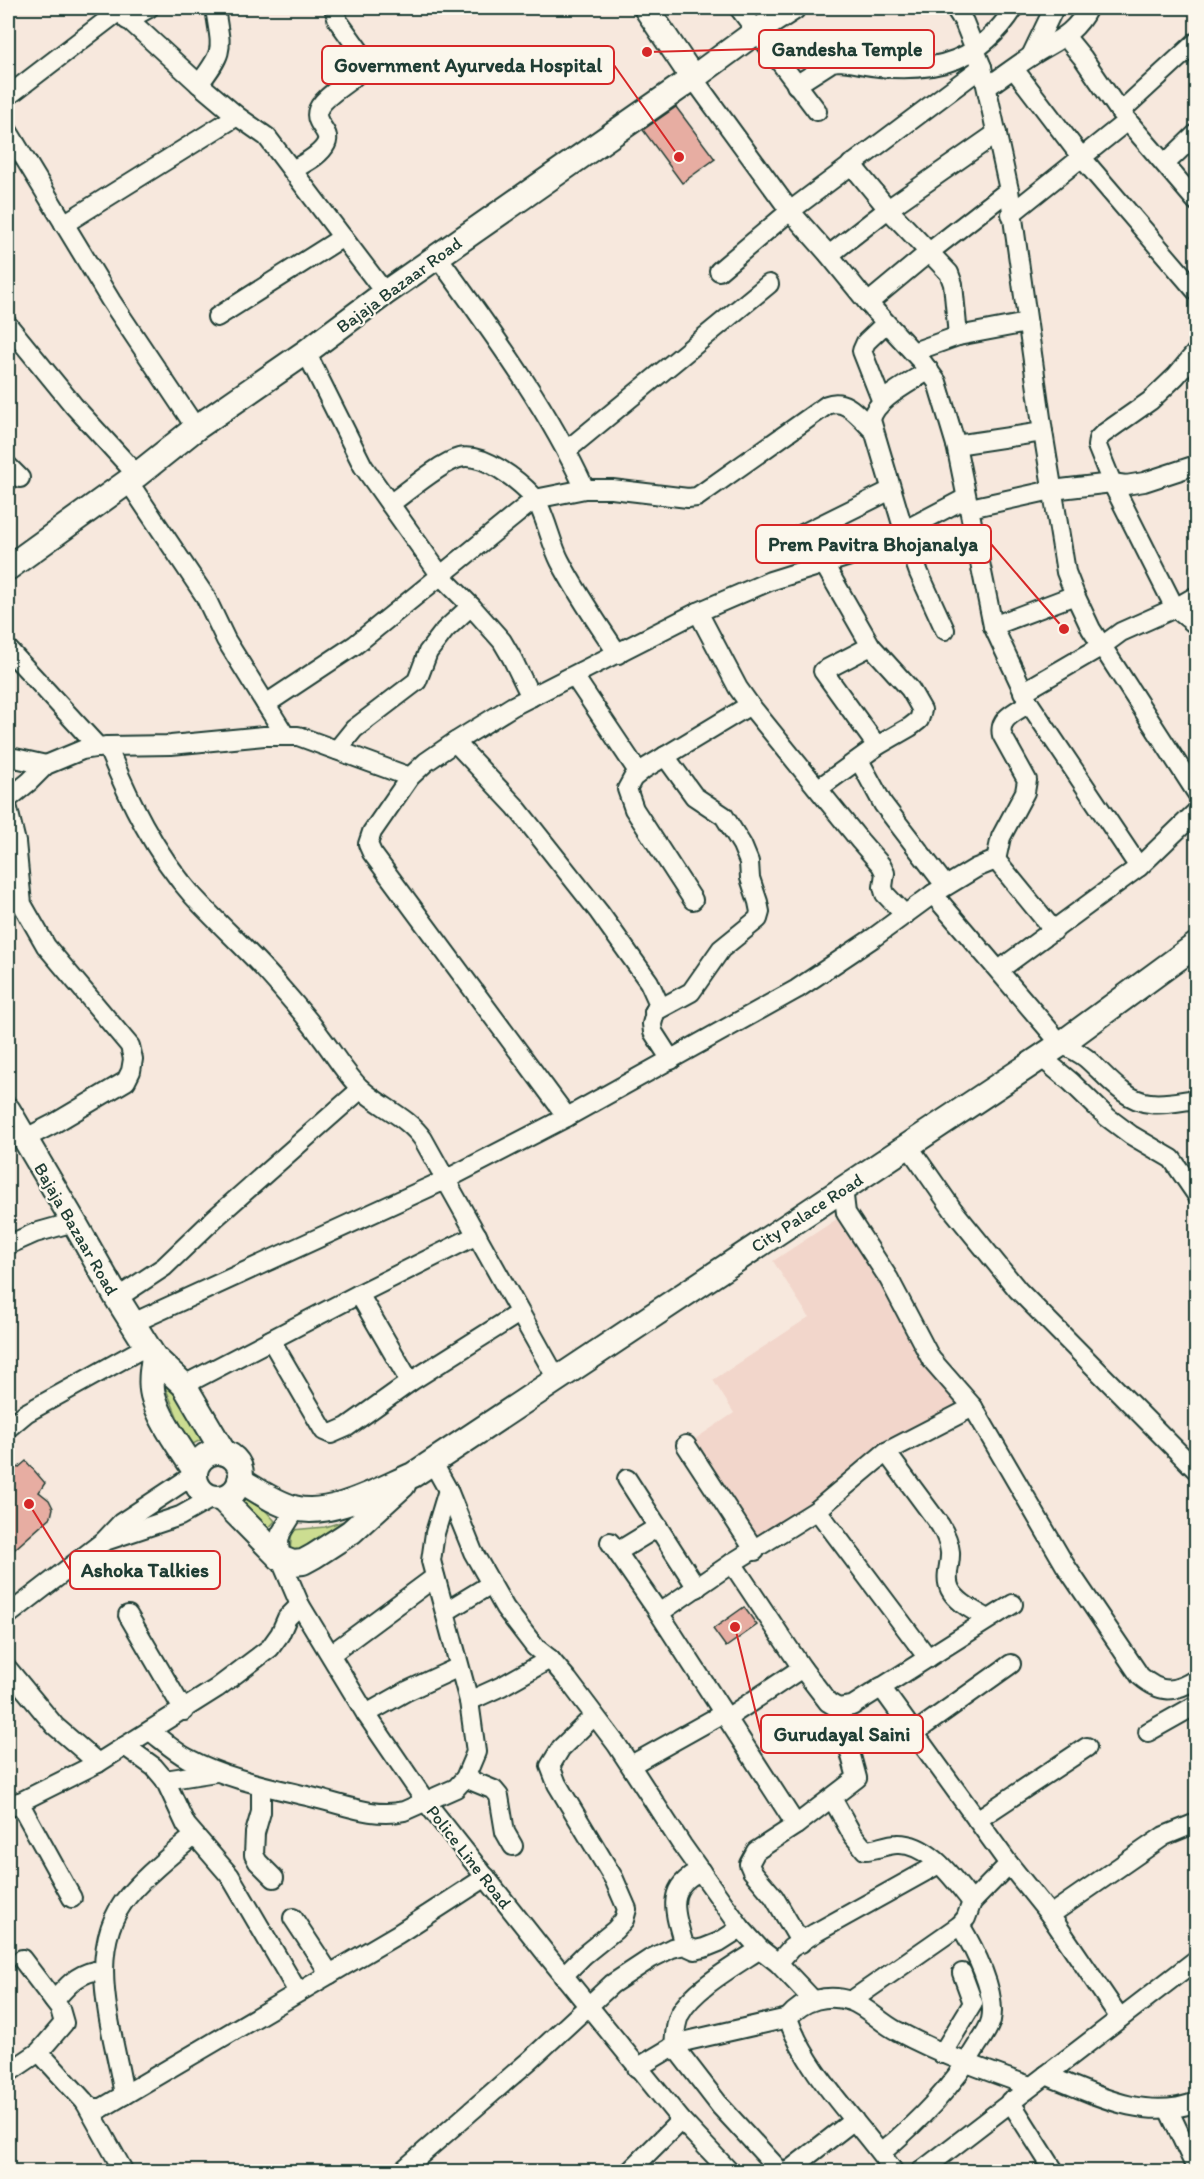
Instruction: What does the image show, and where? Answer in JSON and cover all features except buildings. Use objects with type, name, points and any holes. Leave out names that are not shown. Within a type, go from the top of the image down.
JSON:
[{"type":"street","points":[[8,96],[121,13],[149,8]]},
{"type":"street","points":[[199,84],[217,62],[220,51],[215,8]]},
{"type":"street","points":[[293,170],[320,152],[327,142],[327,135],[319,124],[317,116],[319,107],[327,98],[357,76],[366,60],[338,21],[334,8]]},
{"type":"street","points":[[646,8],[693,78],[790,211],[868,303],[929,370],[942,396],[956,446],[993,626],[1026,698],[1139,867]]},
{"type":"street","points":[[739,8],[817,111]]},
{"type":"street","name":"Bajaja Bazaar Road","points":[[8,568],[132,478],[196,428],[757,31],[794,8]]},
{"type":"street","points":[[955,8],[982,67],[1009,190],[1043,432],[1066,572],[1075,595],[1102,646],[1197,792]]},
{"type":"street","points":[[796,85],[832,62],[838,61],[880,68],[909,69],[930,68],[955,61],[975,49],[999,29],[1014,8]]},
{"type":"street","points":[[1031,56],[1054,8]]},
{"type":"street","points":[[987,87],[1031,56],[1065,36],[1077,26],[1088,8]]},
{"type":"street","points":[[121,13],[237,117],[267,138],[386,293]]},
{"type":"street","points":[[1065,36],[1083,58],[1123,117],[1166,163],[1197,201]]},
{"type":"street","points":[[1011,214],[1082,158],[1197,42]]},
{"type":"street","points":[[718,271],[790,211],[982,67]]},
{"type":"street","points":[[1014,69],[1082,158],[1197,291]]},
{"type":"street","points":[[64,224],[237,117]]},
{"type":"street","points":[[8,130],[111,302],[196,428]]},
{"type":"street","points":[[829,255],[888,209],[997,133]]},
{"type":"street","points":[[1166,163],[1197,134]]},
{"type":"street","points":[[851,164],[888,209],[949,273],[953,284],[958,336]]},
{"type":"street","points":[[868,303],[1009,190]]},
{"type":"street","points":[[217,317],[343,237]]},
{"type":"street","points":[[438,257],[489,327],[567,450],[585,489]]},
{"type":"street","points":[[567,450],[769,284]]},
{"type":"street","points":[[882,402],[862,351],[866,342],[886,323]]},
{"type":"street","points":[[914,352],[958,336],[1027,323]]},
{"type":"street","points":[[8,325],[132,478],[206,597],[226,640],[285,735]]},
{"type":"street","points":[[306,352],[363,466],[441,576],[502,641],[531,697]]},
{"type":"street","points":[[1197,352],[1150,401],[1098,439],[1097,446],[1112,483],[1176,608],[1197,625]]},
{"type":"street","points":[[929,370],[882,402],[872,413],[872,429],[918,573],[945,630]]},
{"type":"street","points":[[266,704],[355,645],[535,499],[585,489],[627,490],[676,497],[697,496],[835,401],[843,402],[872,429]]},
{"type":"street","points":[[956,446],[1043,432]]},
{"type":"street","points":[[390,504],[449,463],[460,458],[473,458],[489,463],[510,476],[535,499],[559,559],[618,654]]},
{"type":"street","points":[[567,1117],[372,853],[369,844],[372,832],[410,777],[426,762],[455,742],[531,697],[698,612],[770,581],[862,552],[968,503],[1112,483],[1126,485],[1144,482],[1197,465]]},
{"type":"street","points":[[774,548],[891,490]]},
{"type":"street","points":[[819,788],[877,746],[910,727],[919,720],[922,710],[910,689],[871,646],[824,564]]},
{"type":"street","points":[[993,626],[1075,595]]},
{"type":"street","points":[[133,1323],[446,1180],[567,1117],[797,989],[939,890],[996,860],[1001,837],[1025,792],[1027,780],[1002,735],[1000,728],[1005,719],[1026,698],[1121,632],[1176,608],[1197,596]]},
{"type":"street","points":[[337,750],[354,729],[411,687],[422,673],[428,652],[445,630],[471,606]]},
{"type":"street","points":[[698,612],[738,688],[881,865],[885,873],[883,887],[885,894],[905,915]]},
{"type":"street","points":[[871,646],[823,671],[877,746]]},
{"type":"street","points":[[8,649],[103,747],[143,824],[182,881],[280,986],[361,1089],[416,1129],[438,1163],[557,1378]]},
{"type":"street","points":[[574,676],[639,773]]},
{"type":"street","points":[[693,900],[638,817],[627,789],[639,773],[750,705]]},
{"type":"street","points":[[8,799],[30,782],[46,765],[82,750],[285,735],[297,736],[410,777]]},
{"type":"street","points":[[455,742],[515,806],[623,944],[655,991],[658,1002],[654,1012],[652,1032],[672,1059]]},
{"type":"street","points":[[654,1012],[691,992],[721,948],[758,919],[760,912],[750,878],[749,862],[742,845],[724,816],[694,796],[665,756]]},
{"type":"street","points":[[8,758],[46,765]]},
{"type":"street","points":[[859,760],[883,804],[939,890],[999,970],[1071,1082],[1107,1118],[1131,1136],[1172,1159],[1197,1194]]},
{"type":"street","points":[[8,809],[16,842],[22,904],[33,926],[60,966],[130,1046],[133,1059],[126,1081],[74,1113],[24,1139]]},
{"type":"street","points":[[999,970],[1139,867],[1197,812]]},
{"type":"street","points":[[996,860],[1054,931]]},
{"type":"street","name":"City Palace Road","points":[[280,1558],[293,1563],[303,1562],[351,1532],[423,1469],[843,1188],[909,1147],[1194,949]]},
{"type":"street","points":[[1051,1050],[1085,1057],[1110,1080],[1138,1100],[1162,1103],[1197,1099]]},
{"type":"street","points":[[117,1298],[164,1267],[215,1218],[361,1089]]},
{"type":"street","name":"Bajaja Bazaar Road","points":[[8,1110],[150,1352]]},
{"type":"street","points":[[909,1147],[953,1210],[1018,1290],[1197,1470]]},
{"type":"street","points":[[843,1188],[846,1213],[889,1279],[931,1359],[974,1407],[1076,1583],[1140,1676],[1151,1686],[1162,1690],[1175,1689],[1197,1679]]},
{"type":"street","points":[[8,1245],[36,1233],[74,1222]]},
{"type":"street","points":[[184,1385],[477,1235]]},
{"type":"street","points":[[359,1294],[410,1382]]},
{"type":"street","points":[[270,1340],[324,1431],[331,1434],[347,1427],[410,1382],[519,1313]]},
{"type":"street","points":[[150,1352],[184,1385],[224,1453]]},
{"type":"street","points":[[8,1428],[26,1413],[150,1352]]},
{"type":"street","points":[[150,1352],[153,1395],[161,1414],[195,1473],[198,1488],[203,1494],[217,1498],[280,1558]]},
{"type":"street","points":[[659,1613],[732,1563],[755,1551],[817,1510],[886,1452],[974,1407]]},
{"type":"street","points":[[686,1445],[755,1551]]},
{"type":"street","points":[[886,1452],[940,1525],[946,1537],[950,1553],[946,1575],[950,1590],[961,1602],[988,1619]]},
{"type":"street","points":[[8,1615],[104,1541],[121,1522],[195,1473],[201,1458],[208,1454],[224,1453],[237,1462],[240,1469],[240,1480],[236,1490],[230,1495],[104,1541]]},
{"type":"street","points":[[423,1469],[448,1490],[473,1552],[505,1608],[529,1640],[550,1659],[631,1765],[741,1928],[813,2000]]},
{"type":"street","name":"City Palace Road","points":[[240,1480],[283,1504],[296,1509],[313,1511],[352,1501],[423,1469]]},
{"type":"street","points":[[627,1479],[697,1588]]},
{"type":"street","points":[[150,1731],[186,1758],[219,1772],[261,1786],[381,1814],[404,1811],[456,1788],[465,1778],[476,1752],[469,1701],[431,1561],[432,1548],[448,1490]]},
{"type":"street","name":"Police Line Road","points":[[296,1509],[281,1533],[280,1558],[300,1605],[332,1654],[366,1714],[426,1802],[563,1976],[681,2120],[730,2172]]},
{"type":"street","points":[[817,1510],[928,1658]]},
{"type":"street","points":[[658,1527],[613,1547],[659,1613],[796,1825]]},
{"type":"street","points":[[732,1563],[802,1668],[828,1702],[838,1708],[852,1706],[1012,1604]]},
{"type":"street","points":[[332,1654],[435,1577]]},
{"type":"street","points":[[445,1612],[491,1584]]},
{"type":"street","points":[[72,1898],[13,1805],[98,1763],[184,1711],[270,1648],[287,1618],[300,1605]]},
{"type":"street","points":[[128,1615],[184,1711]]},
{"type":"street","points":[[469,1701],[502,1686],[550,1659]]},
{"type":"street","points":[[914,1733],[1011,1664]]},
{"type":"street","points":[[366,1714],[459,1667]]},
{"type":"street","points":[[631,1765],[726,1716],[802,1668]]},
{"type":"street","points":[[8,1669],[55,1726],[98,1763]]},
{"type":"street","points":[[881,1687],[1009,1864],[1050,1915],[1120,2018]]},
{"type":"street","points":[[1148,1732],[1197,1705]]},
{"type":"street","points":[[801,1942],[774,1897],[752,1871],[749,1863],[756,1851],[796,1825],[857,1778],[838,1708]]},
{"type":"street","points":[[563,1976],[584,1954],[615,1930],[624,1920],[627,1909],[614,1879],[556,1784],[550,1766],[561,1748],[594,1716]]},
{"type":"street","points":[[125,1746],[154,1767],[165,1780],[181,1816],[194,1836],[230,1876],[298,1992]]},
{"type":"street","points":[[977,1820],[1087,1747]]},
{"type":"street","points":[[165,1780],[219,1772]]},
{"type":"street","points":[[465,1778],[494,1790],[499,1797],[505,1832],[513,1846]]},
{"type":"street","points":[[261,1786],[261,1812],[255,1833],[254,1855],[274,1878]]},
{"type":"street","points":[[832,1798],[852,1834],[865,1850],[895,1844],[918,1849],[939,1864],[972,1902]]},
{"type":"street","points":[[1050,1915],[1164,1836],[1195,1828]]},
{"type":"street","points":[[124,2095],[108,2013],[104,1974],[105,1949],[113,1922],[123,1903],[157,1867],[194,1836]]},
{"type":"street","points":[[778,1963],[801,1942],[939,1864]]},
{"type":"street","points":[[851,2001],[960,1925],[966,1918],[972,1902],[1009,1864]]},
{"type":"street","points":[[684,1945],[677,1919],[677,1891],[687,1877],[701,1871]]},
{"type":"street","points":[[39,2052],[85,2102],[93,2108],[102,2108],[398,1934],[486,1877]]},
{"type":"street","points":[[293,1918],[330,1974]]},
{"type":"street","points":[[881,2153],[933,2106],[967,2064],[991,2020],[991,2010],[981,1966],[960,1925]]},
{"type":"street","points":[[401,2172],[530,2060],[612,1984],[650,1959],[672,1948],[684,1945],[695,1950],[704,1948],[719,1942],[741,1928]]},
{"type":"street","points":[[760,1949],[702,1988],[687,2003],[676,2025],[674,2046],[721,2108],[781,2172]]},
{"type":"street","points":[[8,2073],[39,2052],[64,2023],[64,2016],[22,1959]]},
{"type":"street","points":[[920,2172],[1197,1960]]},
{"type":"street","points":[[54,2001],[78,1977],[94,1971],[104,1974]]},
{"type":"street","points":[[942,2054],[973,2003],[962,1973]]},
{"type":"street","points":[[637,2068],[674,2046],[703,2036],[788,2018],[795,2009],[813,2000],[830,1998],[851,2001],[896,2030],[942,2054],[1030,2086]]},
{"type":"street","points":[[788,2018],[792,2031],[821,2078],[894,2172]]},
{"type":"street","points":[[1046,2075],[1121,2104],[1168,2109],[1197,2102]]},
{"type":"street","points":[[1010,2101],[1055,2172]]},
{"type":"street","points":[[85,2102],[124,2172]]},
{"type":"street","points":[[1168,2109],[1197,2168]]},
{"type":"street","points":[[629,2172],[681,2120]]},
{"type":"street","points":[[787,2172],[854,2120]]},
{"type":"shaded area","points":[[846,1213],[973,1407],[755,1551],[686,1445],[734,1413],[713,1380],[809,1317],[773,1261]]},
{"type":"green space","points":[[164,1384],[181,1401],[209,1436],[189,1446]]},
{"type":"green space","points":[[247,1490],[275,1521],[266,1531],[236,1501]]},
{"type":"green space","points":[[350,1519],[308,1550],[290,1552],[292,1530],[325,1527]]},
{"type":"place","name":"Gandesha Temple","points":[[647,52]]},
{"type":"place","name":"Government Ayurveda Hospital","points":[[679,157]]},
{"type":"place","name":"Prem Pavitra Bhojanalya","points":[[1064,629]]},
{"type":"place","name":"Ashoka Talkies","points":[[29,1504]]},
{"type":"place","name":"Gurudayal Saini","points":[[735,1627]]}]
